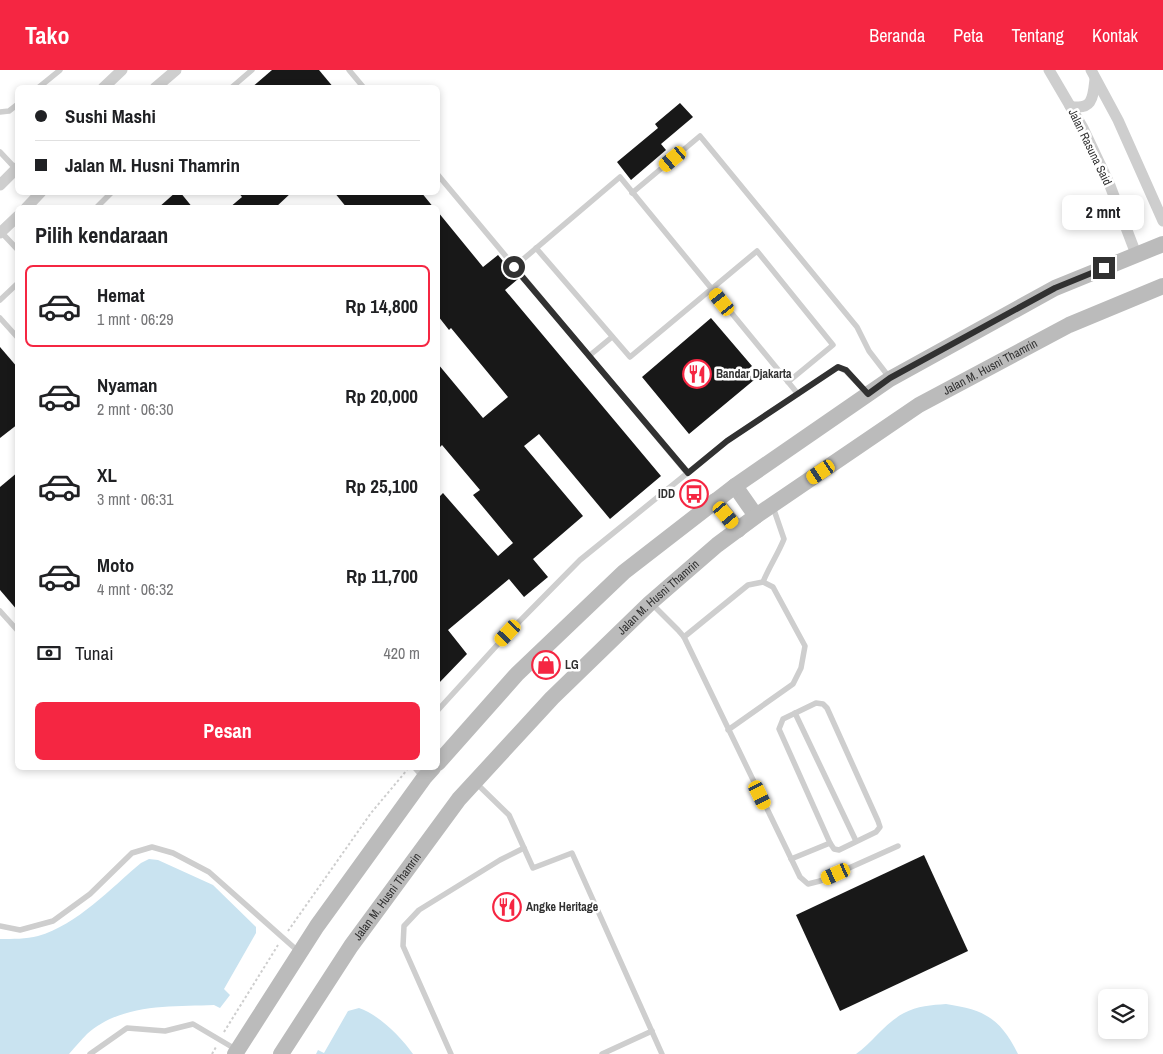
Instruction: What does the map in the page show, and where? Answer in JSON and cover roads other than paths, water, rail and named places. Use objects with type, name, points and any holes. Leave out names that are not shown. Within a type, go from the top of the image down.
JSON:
[{"type":"main road","points":[[440,761],[517,674],[624,572],[735,486],[890,378],[1055,288],[1163,244]]},
{"type":"main road","name":"Jalan M. Husni Thamrin","points":[[282,1054],[351,946],[458,799],[552,698],[650,603],[717,544],[919,405],[1070,325],[1163,286]]},
{"type":"main road","points":[[735,486],[756,516]]},
{"type":"main road","points":[[715,501],[738,530]]},
{"type":"main road","points":[[237,1052],[323,918],[424,771]]},
{"type":"street","points":[[106,85],[122,70]]},
{"type":"street","points":[[158,85],[176,70]]},
{"type":"street","name":"Jalan Rasuna Said","points":[[1049,70],[1083,128],[1109,183],[1136,254]]},
{"type":"street","points":[[1070,106],[1081,108],[1089,104],[1093,97],[1093,74]]},
{"type":"street","points":[[1093,74],[1118,120],[1163,221]]},
{"type":"street","points":[[0,185],[15,170]]},
{"type":"street","points":[[29,205],[38,195]]},
{"type":"street","points":[[0,232],[15,219]]},
{"type":"lane","points":[[42,85],[60,70]]},
{"type":"lane","points":[[234,85],[252,70]]},
{"type":"lane","points":[[349,70],[362,85]]},
{"type":"lane","points":[[0,112],[9,111],[15,106]]},
{"type":"lane","points":[[632,192],[700,136],[857,326],[869,351],[890,378]]},
{"type":"lane","points":[[0,152],[15,166]]},
{"type":"lane","points":[[440,177],[688,473]]},
{"type":"lane","points":[[514,267],[620,178],[798,394]]},
{"type":"lane","points":[[99,205],[109,195]]},
{"type":"lane","points":[[0,232],[15,247]]},
{"type":"lane","points":[[536,248],[630,357],[756,251],[833,345],[788,382]]},
{"type":"lane","points":[[0,300],[15,287]]},
{"type":"lane","points":[[0,318],[15,335]]},
{"type":"lane","points":[[589,356],[612,337]]},
{"type":"lane","points":[[440,708],[508,633],[580,560],[727,441],[838,367],[846,370],[868,394]]},
{"type":"lane","points":[[763,582],[770,565],[778,555],[784,539],[772,505]]},
{"type":"lane","points":[[684,637],[748,585],[763,582],[773,587],[805,646],[801,668],[793,684],[728,730]]},
{"type":"lane","points":[[650,603],[684,637],[800,877],[808,884],[820,881],[898,846]]},
{"type":"lane","points":[[0,611],[15,628]]},
{"type":"lane","points":[[816,703],[823,704],[827,708],[880,827],[876,832],[839,850],[834,849],[779,729],[783,719],[795,713],[816,703]]},
{"type":"lane","points":[[795,713],[856,841]]},
{"type":"lane","points":[[475,781],[509,815],[533,868],[572,853],[662,1054]]},
{"type":"lane","points":[[791,859],[830,843]]},
{"type":"lane","points":[[0,926],[20,930],[53,921],[90,894],[132,853],[152,847],[173,853],[209,872],[300,953]]},
{"type":"lane","points":[[451,1054],[403,946],[404,926],[419,910],[500,860],[524,848]]},
{"type":"lane","points":[[90,1054],[127,1028],[165,1031],[194,1024],[237,1052]]},
{"type":"lane","points":[[602,1054],[652,1031]]},
{"type":"water","points":[[149,859],[158,860],[213,885],[256,927],[256,933],[224,989],[230,995],[220,1008],[214,1005],[164,1007],[131,1012],[116,1017],[101,1024],[87,1034],[69,1054],[0,1054],[0,939],[38,936],[52,931],[80,915],[141,863]]},
{"type":"water","points":[[946,1004],[971,1009],[990,1018],[1005,1032],[1018,1054],[856,1054],[891,1022],[904,1013],[919,1007]]},
{"type":"water","points":[[359,1008],[374,1015],[389,1027],[413,1054],[316,1054],[318,1050],[324,1053],[348,1011]]},
{"type":"place","name":"Bandar Djakarta","points":[[697,374]]},
{"type":"place","name":"IDD","points":[[694,494]]},
{"type":"place","name":"LG","points":[[546,665]]},
{"type":"place","name":"Angke Heritage","points":[[507,907]]}]
